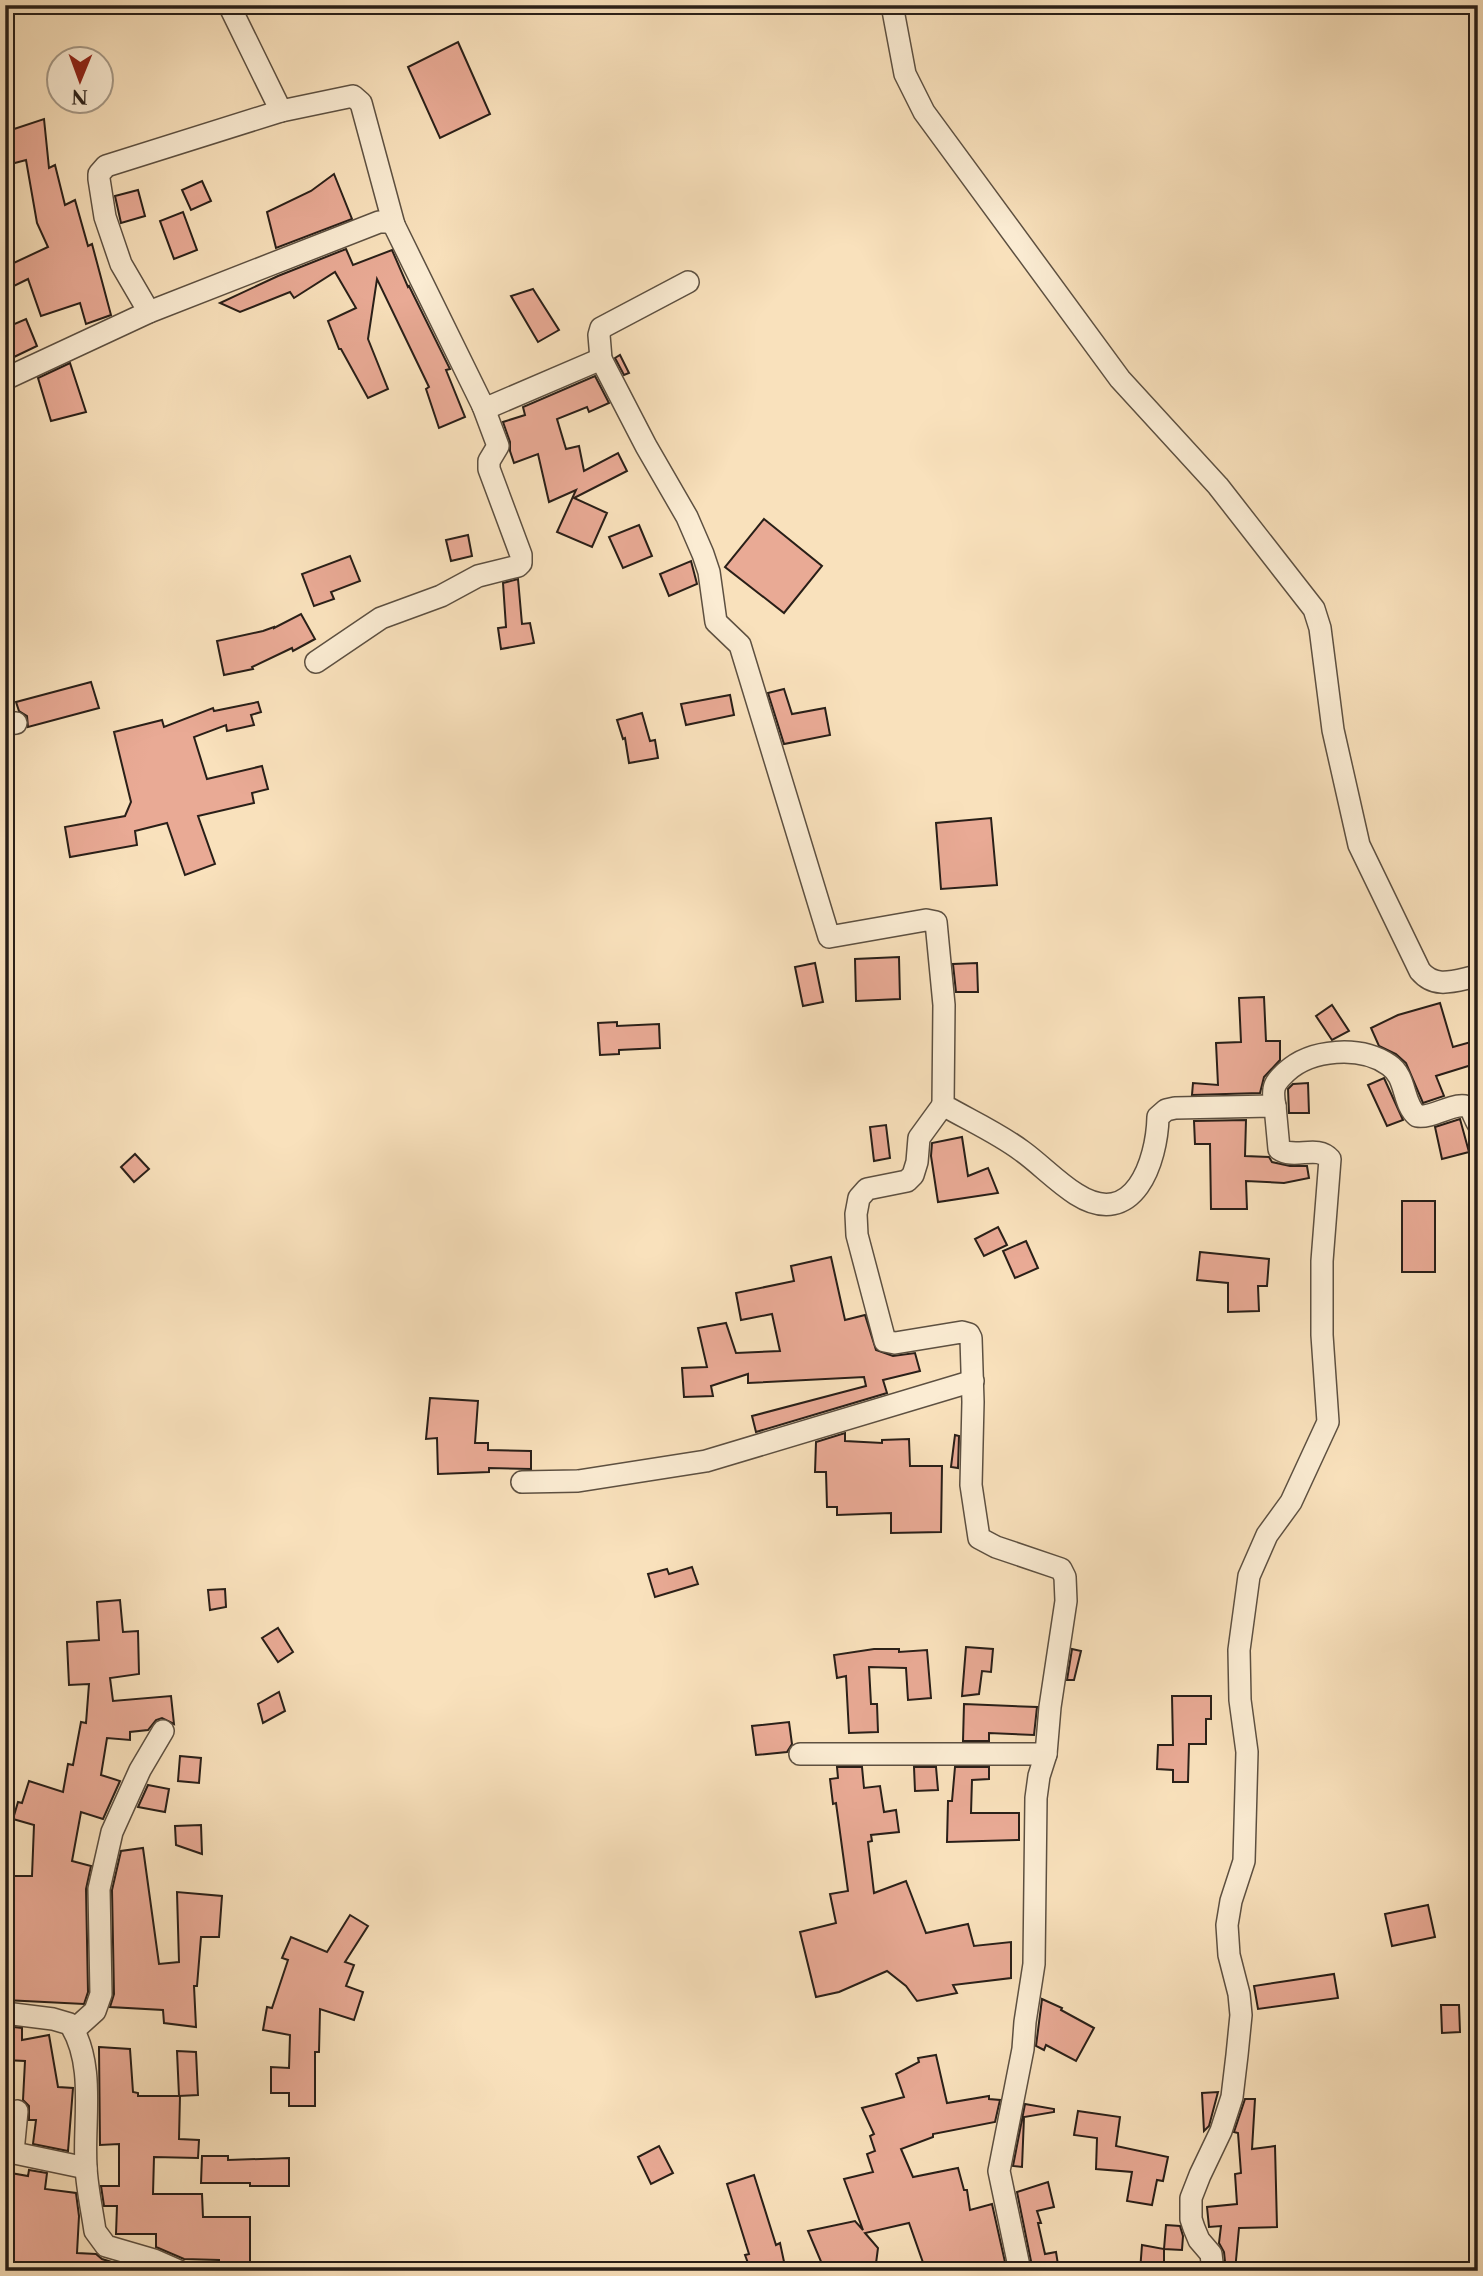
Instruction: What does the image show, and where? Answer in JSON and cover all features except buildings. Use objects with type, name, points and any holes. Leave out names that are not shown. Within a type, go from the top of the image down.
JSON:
[{"type":"street","points":[[229,5],[281,111]]},
{"type":"street","points":[[892,5],[905,74],[924,112],[1120,379],[1218,486],[1309,600],[1320,628],[1332,730],[1345,791],[1365,860],[1425,977],[1442,984],[1478,976]]},
{"type":"street","points":[[149,312],[121,264],[107,224],[99,179],[102,169],[281,111],[346,96],[358,99],[394,225],[482,406],[498,446],[489,461],[489,469],[521,555],[521,563],[478,576],[441,596],[373,622],[316,662]]},
{"type":"street","points":[[5,379],[149,312],[379,222],[394,225]]},
{"type":"street","points":[[688,282],[601,328],[601,359],[687,517],[709,572],[716,622],[740,645],[829,937],[926,920],[936,922],[944,1005],[943,1105],[919,1138],[913,1175],[907,1181],[867,1189],[859,1198],[855,1224],[886,1341],[895,1343],[966,1332],[971,1338],[971,1485],[979,1538],[996,1548],[1061,1569],[1065,1577],[1066,1601],[1050,1707],[1046,1754],[1036,1798],[1034,1964],[1023,2049],[999,2171],[1020,2271]]},
{"type":"street","points":[[482,406],[489,407],[601,359]]},
{"type":"street","points":[[1213,2271],[1211,2254],[1199,2240],[1191,2219],[1191,2198],[1221,2132],[1232,2097],[1238,2042],[1240,1994],[1229,1955],[1227,1925],[1231,1901],[1244,1861],[1247,1752],[1239,1682],[1243,1615],[1249,1576],[1256,1557],[1267,1535],[1291,1502],[1328,1422],[1322,1335],[1322,1261],[1330,1159],[1321,1152],[1290,1154],[1279,1149],[1274,1088],[1293,1065],[1319,1055],[1354,1053],[1380,1059],[1397,1071],[1410,1107],[1418,1116],[1429,1117],[1465,1106],[1478,1124]]},
{"type":"street","points":[[943,1105],[1020,1149],[1076,1194],[1091,1202],[1107,1204],[1126,1199],[1146,1177],[1158,1141],[1158,1117],[1166,1110],[1275,1106]]},
{"type":"street","points":[[522,1482],[578,1481],[706,1461],[972,1381]]},
{"type":"street","points":[[74,2030],[94,2011],[100,1994],[99,1889],[112,1832],[140,1770],[163,1731]]},
{"type":"street","points":[[800,1754],[1046,1754]]},
{"type":"street","points":[[5,2013],[53,2019],[70,2024],[74,2030],[83,2054],[94,2111],[86,2168],[94,2231],[99,2239],[106,2246],[154,2260],[179,2271]]},
{"type":"street","points":[[18,2111],[9,2151],[86,2168]]}]
